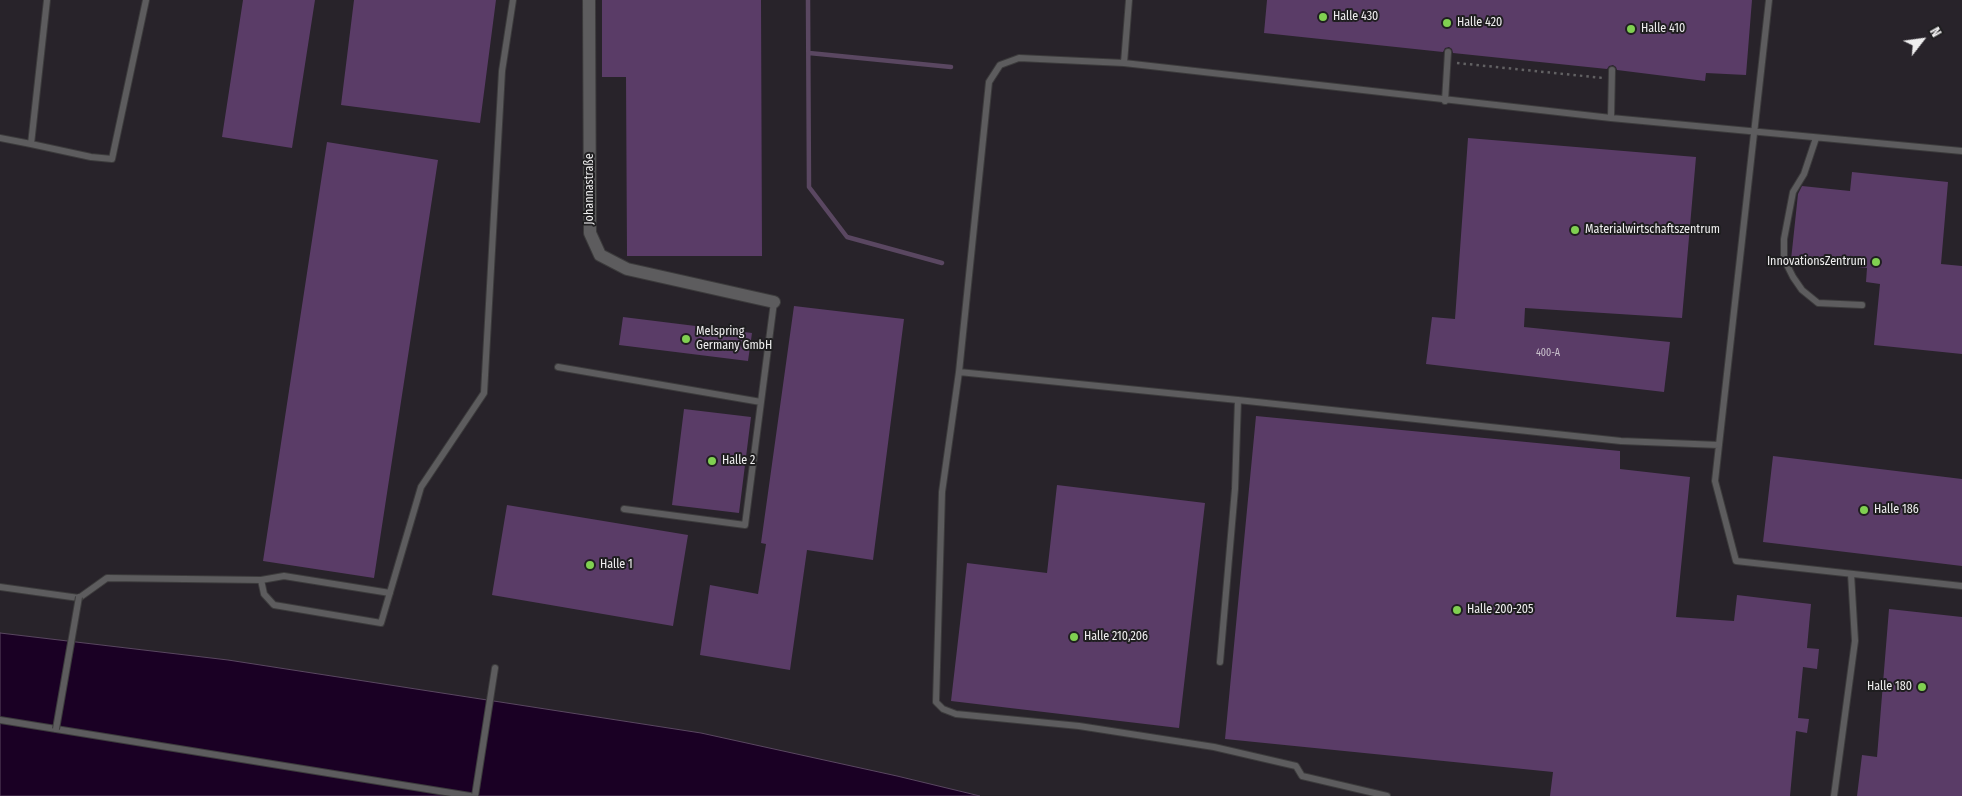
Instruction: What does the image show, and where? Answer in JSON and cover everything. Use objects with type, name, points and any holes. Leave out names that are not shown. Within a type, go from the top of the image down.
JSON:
[{"type":"street","name":"Johannastraße","points":[[589,0],[590,233],[600,255],[627,269],[774,302]]},
{"type":"lane","points":[[31,144],[47,0]]},
{"type":"lane","points":[[0,138],[91,157],[112,158],[146,0]]},
{"type":"lane","points":[[261,580],[264,594],[274,605],[381,623],[421,487],[484,393],[502,71],[513,0]]},
{"type":"lane","points":[[1124,63],[1130,0]]},
{"type":"lane","points":[[1769,0],[1715,481],[1736,560],[1962,586]]},
{"type":"lane","points":[[1445,101],[1448,52]]},
{"type":"lane","points":[[1387,796],[1302,776],[1296,766],[1214,747],[1079,726],[956,714],[943,709],[936,702],[942,492],[960,372],[989,82],[1000,65],[1019,58],[1124,63],[1445,101],[1816,138],[1962,150]]},
{"type":"lane","points":[[1611,118],[1612,70]]},
{"type":"lane","points":[[1816,138],[1804,174],[1793,192],[1784,239],[1784,259],[1802,290],[1818,303],[1862,305]]},
{"type":"lane","points":[[624,509],[745,525],[774,302]]},
{"type":"lane","points":[[558,367],[761,402]]},
{"type":"lane","points":[[960,372],[1621,440],[1719,446]]},
{"type":"lane","points":[[1220,662],[1235,489],[1238,400]]},
{"type":"lane","points":[[1834,796],[1855,641],[1851,574]]},
{"type":"lane","points":[[0,586],[79,597],[107,578],[261,580],[284,576],[390,592]]},
{"type":"lane","points":[[56,729],[79,597]]},
{"type":"lane","points":[[475,796],[495,668]]},
{"type":"lane","points":[[0,720],[470,796]]},
{"type":"path","points":[[1448,62],[1612,79]]},
{"type":"shaded area","points":[[0,0],[1962,0],[1962,796],[981,796],[701,733],[228,660],[0,633]]},
{"type":"shaded area","points":[[0,633],[228,660],[701,733],[980,796],[0,796]]},
{"type":"building","points":[[243,0],[315,0],[292,148],[222,137]]},
{"type":"building","points":[[354,0],[496,0],[480,123],[341,105]]},
{"type":"building","points":[[602,0],[761,0],[762,256],[627,256],[626,77],[602,77]]},
{"type":"building","points":[[1267,0],[1752,0],[1746,75],[1706,73],[1705,81],[1617,70],[1613,65],[1607,69],[1453,53],[1449,47],[1445,48],[1443,52],[1264,33]]},
{"type":"building","name":"Materialwirtschaftszentrum","points":[[1468,138],[1696,157],[1682,318],[1525,308],[1524,327],[1670,342],[1664,392],[1426,364],[1432,317],[1455,319]]},
{"type":"building","points":[[327,142],[438,160],[374,578],[263,561]]},
{"type":"building","name":"InnovationsZentrum","points":[[1852,172],[1948,182],[1941,264],[1962,266],[1962,354],[1874,345],[1880,284],[1866,282],[1867,268],[1791,260],[1798,194],[1802,186],[1850,191]]},
{"type":"building","points":[[794,306],[904,319],[873,560],[807,550],[790,670],[700,655],[710,585],[758,594],[766,544],[761,543]]},
{"type":"building","name":"Melspring Germany GmbH","points":[[623,317],[752,333],[748,361],[619,345]]},
{"type":"building","name":"Halle 2","points":[[684,409],[751,417],[739,513],[672,505]]},
{"type":"building","name":"Halle 200-205","points":[[1256,416],[1620,451],[1620,469],[1690,477],[1676,617],[1734,621],[1737,595],[1811,604],[1807,648],[1819,649],[1817,669],[1803,667],[1798,718],[1809,719],[1807,733],[1796,731],[1790,796],[1550,796],[1553,772],[1225,739]]},
{"type":"building","name":"Halle 186","points":[[1773,456],[1962,479],[1962,566],[1763,542]]},
{"type":"building","name":"Halle 210,206","points":[[1057,485],[1205,503],[1179,728],[951,701],[967,563],[1047,573]]},
{"type":"building","name":"Halle 1","points":[[507,505],[688,535],[673,626],[492,595]]},
{"type":"building","name":"Halle 180","points":[[1889,609],[1962,617],[1962,796],[1857,796],[1862,755],[1877,757]]},
{"type":"waterway","points":[[808,0],[809,187],[847,237],[942,263]]},
{"type":"waterway","points":[[809,53],[951,67]]},
{"type":"place","name":"Halle 430","points":[[1323,17]]},
{"type":"place","name":"Halle 420","points":[[1447,23]]},
{"type":"place","name":"Halle 410","points":[[1631,29]]},
{"type":"place","name":"Materialwirtschaftszentrum","points":[[1575,230]]},
{"type":"place","name":"InnovationsZentrum","points":[[1876,262]]},
{"type":"place","name":"Melspring Germany GmbH","points":[[686,339]]},
{"type":"place","name":"Halle 2","points":[[712,461]]},
{"type":"place","name":"Halle 186","points":[[1864,510]]},
{"type":"place","name":"Halle 1","points":[[590,565]]},
{"type":"place","name":"Halle 200-205","points":[[1457,610]]},
{"type":"place","name":"Halle 210,206","points":[[1074,637]]},
{"type":"place","name":"Halle 180","points":[[1922,687]]}]
